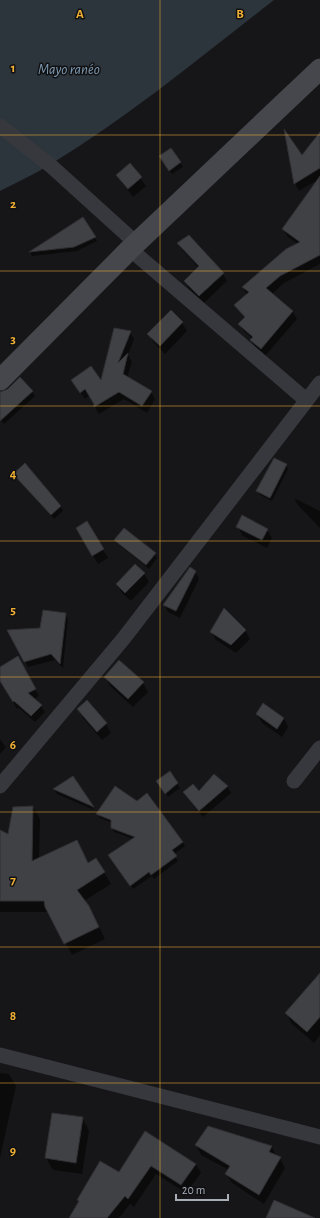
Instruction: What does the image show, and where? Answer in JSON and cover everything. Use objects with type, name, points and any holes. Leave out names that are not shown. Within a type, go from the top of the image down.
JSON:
[{"type":"street","points":[[0,380],[133,246],[320,69]]},
{"type":"street","points":[[0,126],[50,165],[133,246],[314,394],[124,638],[0,786]]},
{"type":"street","points":[[294,781],[320,748]]},
{"type":"street","points":[[0,1055],[320,1137]]},
{"type":"water","name":"Mayo ranéo","points":[[0,0],[274,0],[165,85],[109,126],[45,168],[0,191]]},
{"type":"building","points":[[284,129],[302,155],[320,132],[320,168],[294,184]]},
{"type":"building","points":[[171,148],[181,162],[169,171],[159,156]]},
{"type":"building","points":[[130,163],[142,177],[128,189],[116,175]]},
{"type":"building","points":[[320,176],[320,255],[280,276],[266,288],[293,311],[261,349],[250,340],[253,337],[238,324],[245,317],[234,305],[249,292],[242,287],[286,249],[300,242],[282,229]]},
{"type":"building","points":[[83,217],[96,237],[74,247],[29,252]]},
{"type":"building","points":[[189,235],[224,273],[199,296],[184,281],[199,266],[177,243]]},
{"type":"building","points":[[171,310],[183,322],[160,346],[147,334]]},
{"type":"building","points":[[114,328],[131,331],[118,363],[128,353],[123,374],[152,391],[142,406],[119,392],[94,407],[94,404],[85,389],[80,393],[71,380],[91,366],[101,380]]},
{"type":"building","points":[[20,377],[33,391],[0,421],[0,392],[8,389]]},
{"type":"building","points":[[274,458],[287,464],[270,498],[256,491]]},
{"type":"building","points":[[25,463],[61,506],[51,515],[13,474]]},
{"type":"building","points":[[242,515],[268,529],[262,540],[236,527]]},
{"type":"building","points":[[87,521],[104,549],[92,556],[76,528]]},
{"type":"building","points":[[124,528],[156,553],[146,565],[114,540]]},
{"type":"building","points":[[135,564],[145,573],[125,593],[116,584]]},
{"type":"building","points":[[190,567],[196,571],[176,611],[163,605]]},
{"type":"building","points":[[224,608],[246,630],[231,645],[210,632]]},
{"type":"building","points":[[43,610],[66,613],[60,664],[51,654],[24,662],[7,630],[40,628]]},
{"type":"building","points":[[18,656],[36,689],[28,693],[42,705],[31,716],[14,701],[13,702],[0,681],[0,667]]},
{"type":"building","points":[[119,660],[144,682],[128,699],[104,677]]},
{"type":"building","points":[[87,700],[107,723],[97,732],[77,709]]},
{"type":"building","points":[[263,703],[284,718],[277,729],[256,714]]},
{"type":"building","points":[[170,771],[178,783],[165,794],[156,781]]},
{"type":"building","points":[[214,774],[228,786],[199,811],[183,792],[193,784],[199,791]]},
{"type":"building","points":[[73,776],[94,807],[53,789]]},
{"type":"building","points":[[115,786],[137,801],[147,793],[183,842],[172,850],[177,856],[151,875],[149,872],[130,886],[108,855],[135,837],[111,828],[111,820],[96,814]]},
{"type":"building","points":[[33,806],[32,861],[77,840],[88,863],[96,858],[105,872],[77,890],[89,906],[99,927],[64,944],[45,907],[44,901],[0,901],[0,830],[8,834],[13,807]]},
{"type":"building","points":[[320,973],[320,1017],[307,1032],[285,1013]]},
{"type":"building","points":[[52,1113],[83,1117],[76,1163],[45,1158]]},
{"type":"building","points":[[208,1126],[272,1146],[269,1152],[281,1157],[259,1195],[225,1174],[230,1166],[195,1145]]},
{"type":"building","points":[[145,1131],[196,1164],[181,1185],[151,1166],[128,1199],[125,1196],[107,1218],[69,1218],[79,1201],[77,1200],[100,1161],[119,1172]]},
{"type":"building","points":[[274,1200],[315,1218],[266,1218]]}]
